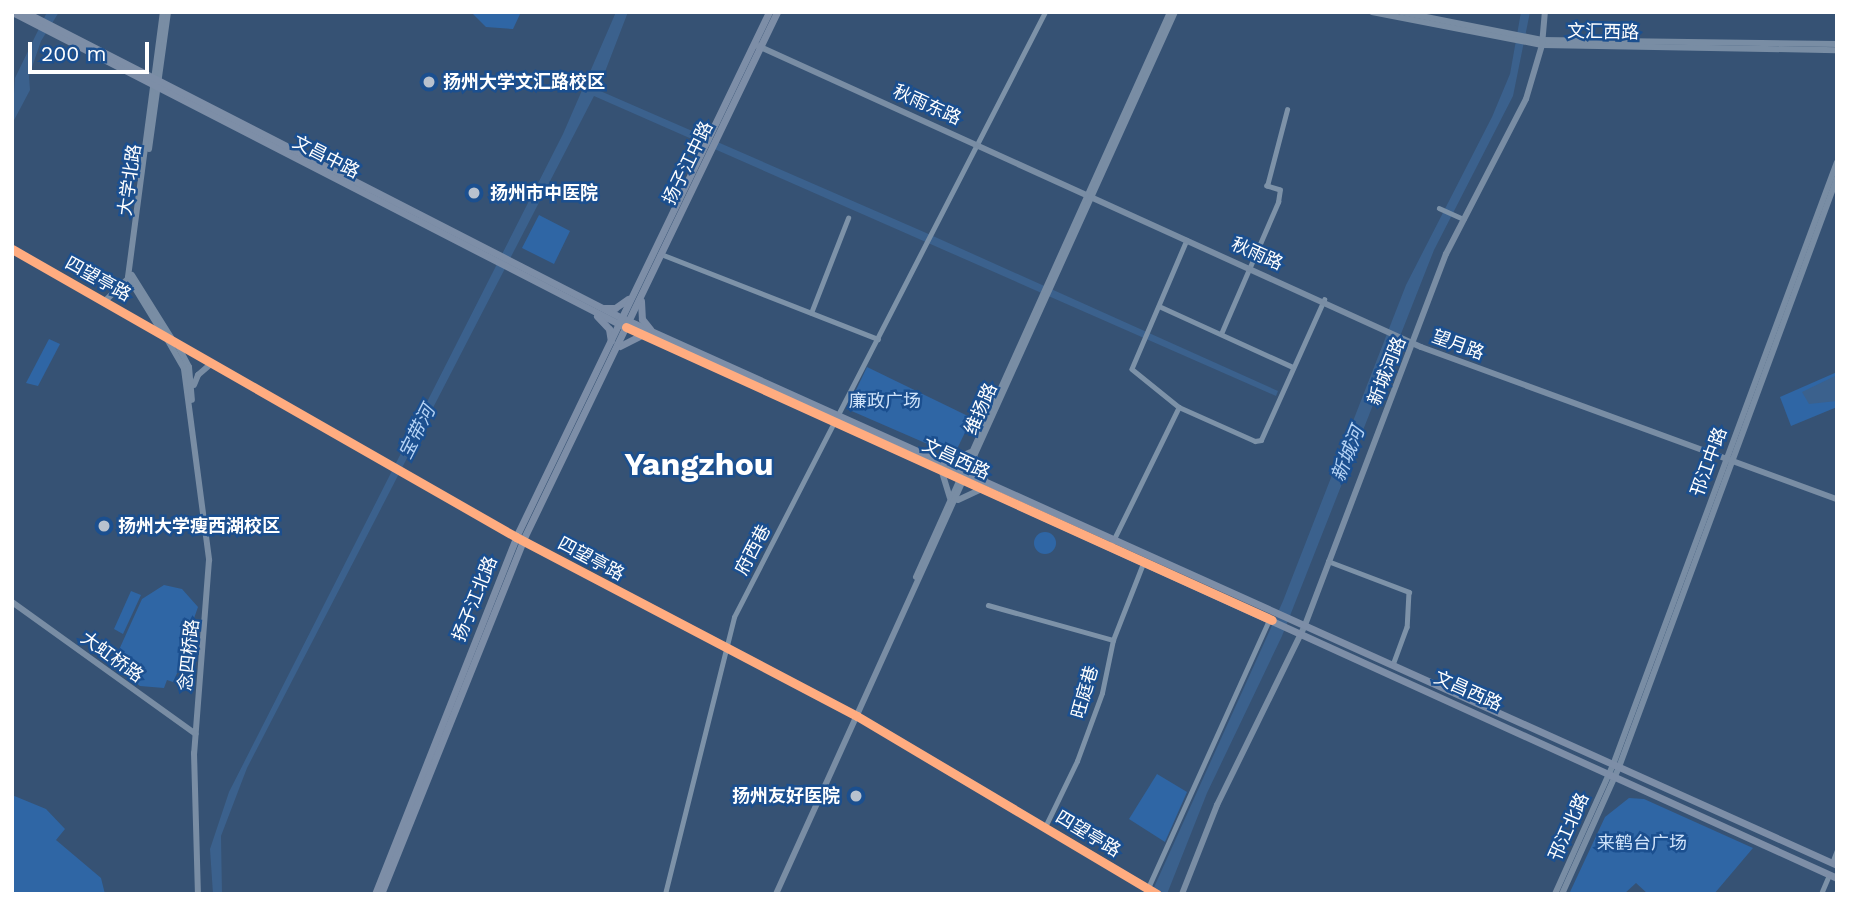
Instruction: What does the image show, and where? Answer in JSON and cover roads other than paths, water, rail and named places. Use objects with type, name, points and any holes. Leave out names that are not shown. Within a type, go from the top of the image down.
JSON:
[{"type":"main road","name":"文昌中路","points":[[12,12],[38,22]]},
{"type":"main road","name":"文昌中路","points":[[25,12],[53,31],[154,84],[496,257],[604,308],[624,322]]},
{"type":"main road","name":"扬子江中路","points":[[638,293],[661,254],[757,45],[769,12]]},
{"type":"main road","name":"扬子江中路","points":[[757,45],[778,12]]},
{"type":"main road","name":"扬子江中路","points":[[624,322],[708,148]]},
{"type":"main road","name":"文昌中路","points":[[511,264],[584,306],[624,322]]},
{"type":"main road","points":[[604,308],[624,304],[638,293],[647,332],[632,336],[614,352]]},
{"type":"main road","points":[[584,306],[604,321],[611,341]]},
{"type":"main road","name":"文昌西路","points":[[624,322],[1112,542],[1276,612],[1292,624],[1614,770],[1834,864]]},
{"type":"main road","name":"扬子江北路","points":[[375,894],[519,539],[611,341],[624,322]]},
{"type":"main road","name":"扬子江北路","points":[[381,894],[519,539],[614,352],[624,322]]},
{"type":"main road","name":"文昌西路","points":[[1112,542],[1144,561],[1271,620],[1292,624]]},
{"type":"main road","name":"文昌西路","points":[[1303,629],[1393,665],[1833,877]]},
{"type":"street","name":"大学北路","points":[[128,277],[165,12]]},
{"type":"street","name":"府西巷","points":[[665,894],[734,617],[839,418],[1045,12]]},
{"type":"street","name":"维扬路","points":[[774,894],[1173,12]]},
{"type":"street","name":"文汇西路","points":[[1372,12],[1542,43],[1836,49]]},
{"type":"street","name":"文汇西路","points":[[1401,12],[1512,37]]},
{"type":"street","name":"新城河路","points":[[1182,894],[1217,805],[1303,629],[1464,219],[1526,99],[1542,43],[1545,12]]},
{"type":"street","name":"秋雨东路","points":[[757,45],[1090,196]]},
{"type":"street","name":"大学北路","points":[[154,84],[132,278],[174,341]]},
{"type":"street","points":[[1221,334],[1278,202],[1280,190],[1267,186],[1287,110]]},
{"type":"street","name":"邗江中路","points":[[1614,770],[1837,162]]},
{"type":"street","name":"邗江中路","points":[[1729,457],[1837,178]]},
{"type":"street","name":"秋雨路","points":[[1090,196],[1414,342]]},
{"type":"street","points":[[1439,208],[1464,219]]},
{"type":"street","points":[[811,313],[848,218]]},
{"type":"street","points":[[1187,239],[1132,369],[1179,407],[1259,441],[1324,300]]},
{"type":"street","name":"四望亭路","points":[[12,249],[519,539],[855,715],[1152,891]]},
{"type":"street","points":[[661,254],[878,339]]},
{"type":"street","points":[[105,301],[128,277]]},
{"type":"street","points":[[128,277],[131,288],[163,335]]},
{"type":"street","points":[[1159,306],[1293,367]]},
{"type":"street","name":"念四桥路","points":[[163,335],[184,369],[209,560],[195,734],[198,894]]},
{"type":"street","name":"念四桥路","points":[[174,341],[186,360],[193,387],[191,420]]},
{"type":"street","name":"望月路","points":[[1414,342],[1837,497]]},
{"type":"street","points":[[193,387],[198,375],[212,363]]},
{"type":"street","points":[[1112,542],[1179,407]]},
{"type":"street","points":[[974,453],[984,485],[964,493],[952,502],[950,486],[942,466],[974,453]]},
{"type":"street","name":"旺庭巷","points":[[1045,827],[1077,761],[1102,693],[1113,640],[1144,561]]},
{"type":"street","points":[[1328,561],[1401,588],[1412,597],[1407,627],[1393,665]]},
{"type":"street","name":"大虹桥路","points":[[12,602],[195,734]]},
{"type":"street","points":[[988,605],[1113,640]]},
{"type":"street","points":[[1152,891],[1271,620]]},
{"type":"street","name":"邗江北路","points":[[1555,894],[1614,770]]},
{"type":"street","name":"邗江北路","points":[[1562,894],[1614,770]]},
{"type":"street","points":[[1834,864],[1837,850]]},
{"type":"street","points":[[1821,894],[1833,877]]},
{"type":"water","points":[[47,12],[59,12],[41,41],[29,76],[30,90],[12,124],[15,78]]},
{"type":"water","name":"宝带河","points":[[616,12],[628,12],[598,90],[924,232],[1278,391],[1276,396],[594,96],[247,768],[221,836],[222,894],[213,894],[210,849],[229,792],[563,134]]},
{"type":"water","name":"新城河","points":[[1521,12],[1530,12],[1513,96],[1434,250],[1282,636],[1207,793],[1167,894],[1151,894],[1283,601],[1406,285],[1492,117],[1510,74]]},
{"type":"water","points":[[1837,375],[1837,401],[1809,404],[1802,392]]},
{"type":"place","name":"扬州大学文汇路校区","points":[[429,82]]},
{"type":"place","name":"扬州市中医院","points":[[474,193]]},
{"type":"place","name":"扬州大学瘦西湖校区","points":[[104,526]]},
{"type":"place","name":"扬州友好医院","points":[[856,796]]},
{"type":"district","name":"Yangzhou","points":[[699,464]]},
{"type":"park label","name":"廉政广场","points":[[885,401]]},
{"type":"park label","name":"来鹤台广场","points":[[1642,843]]}]
